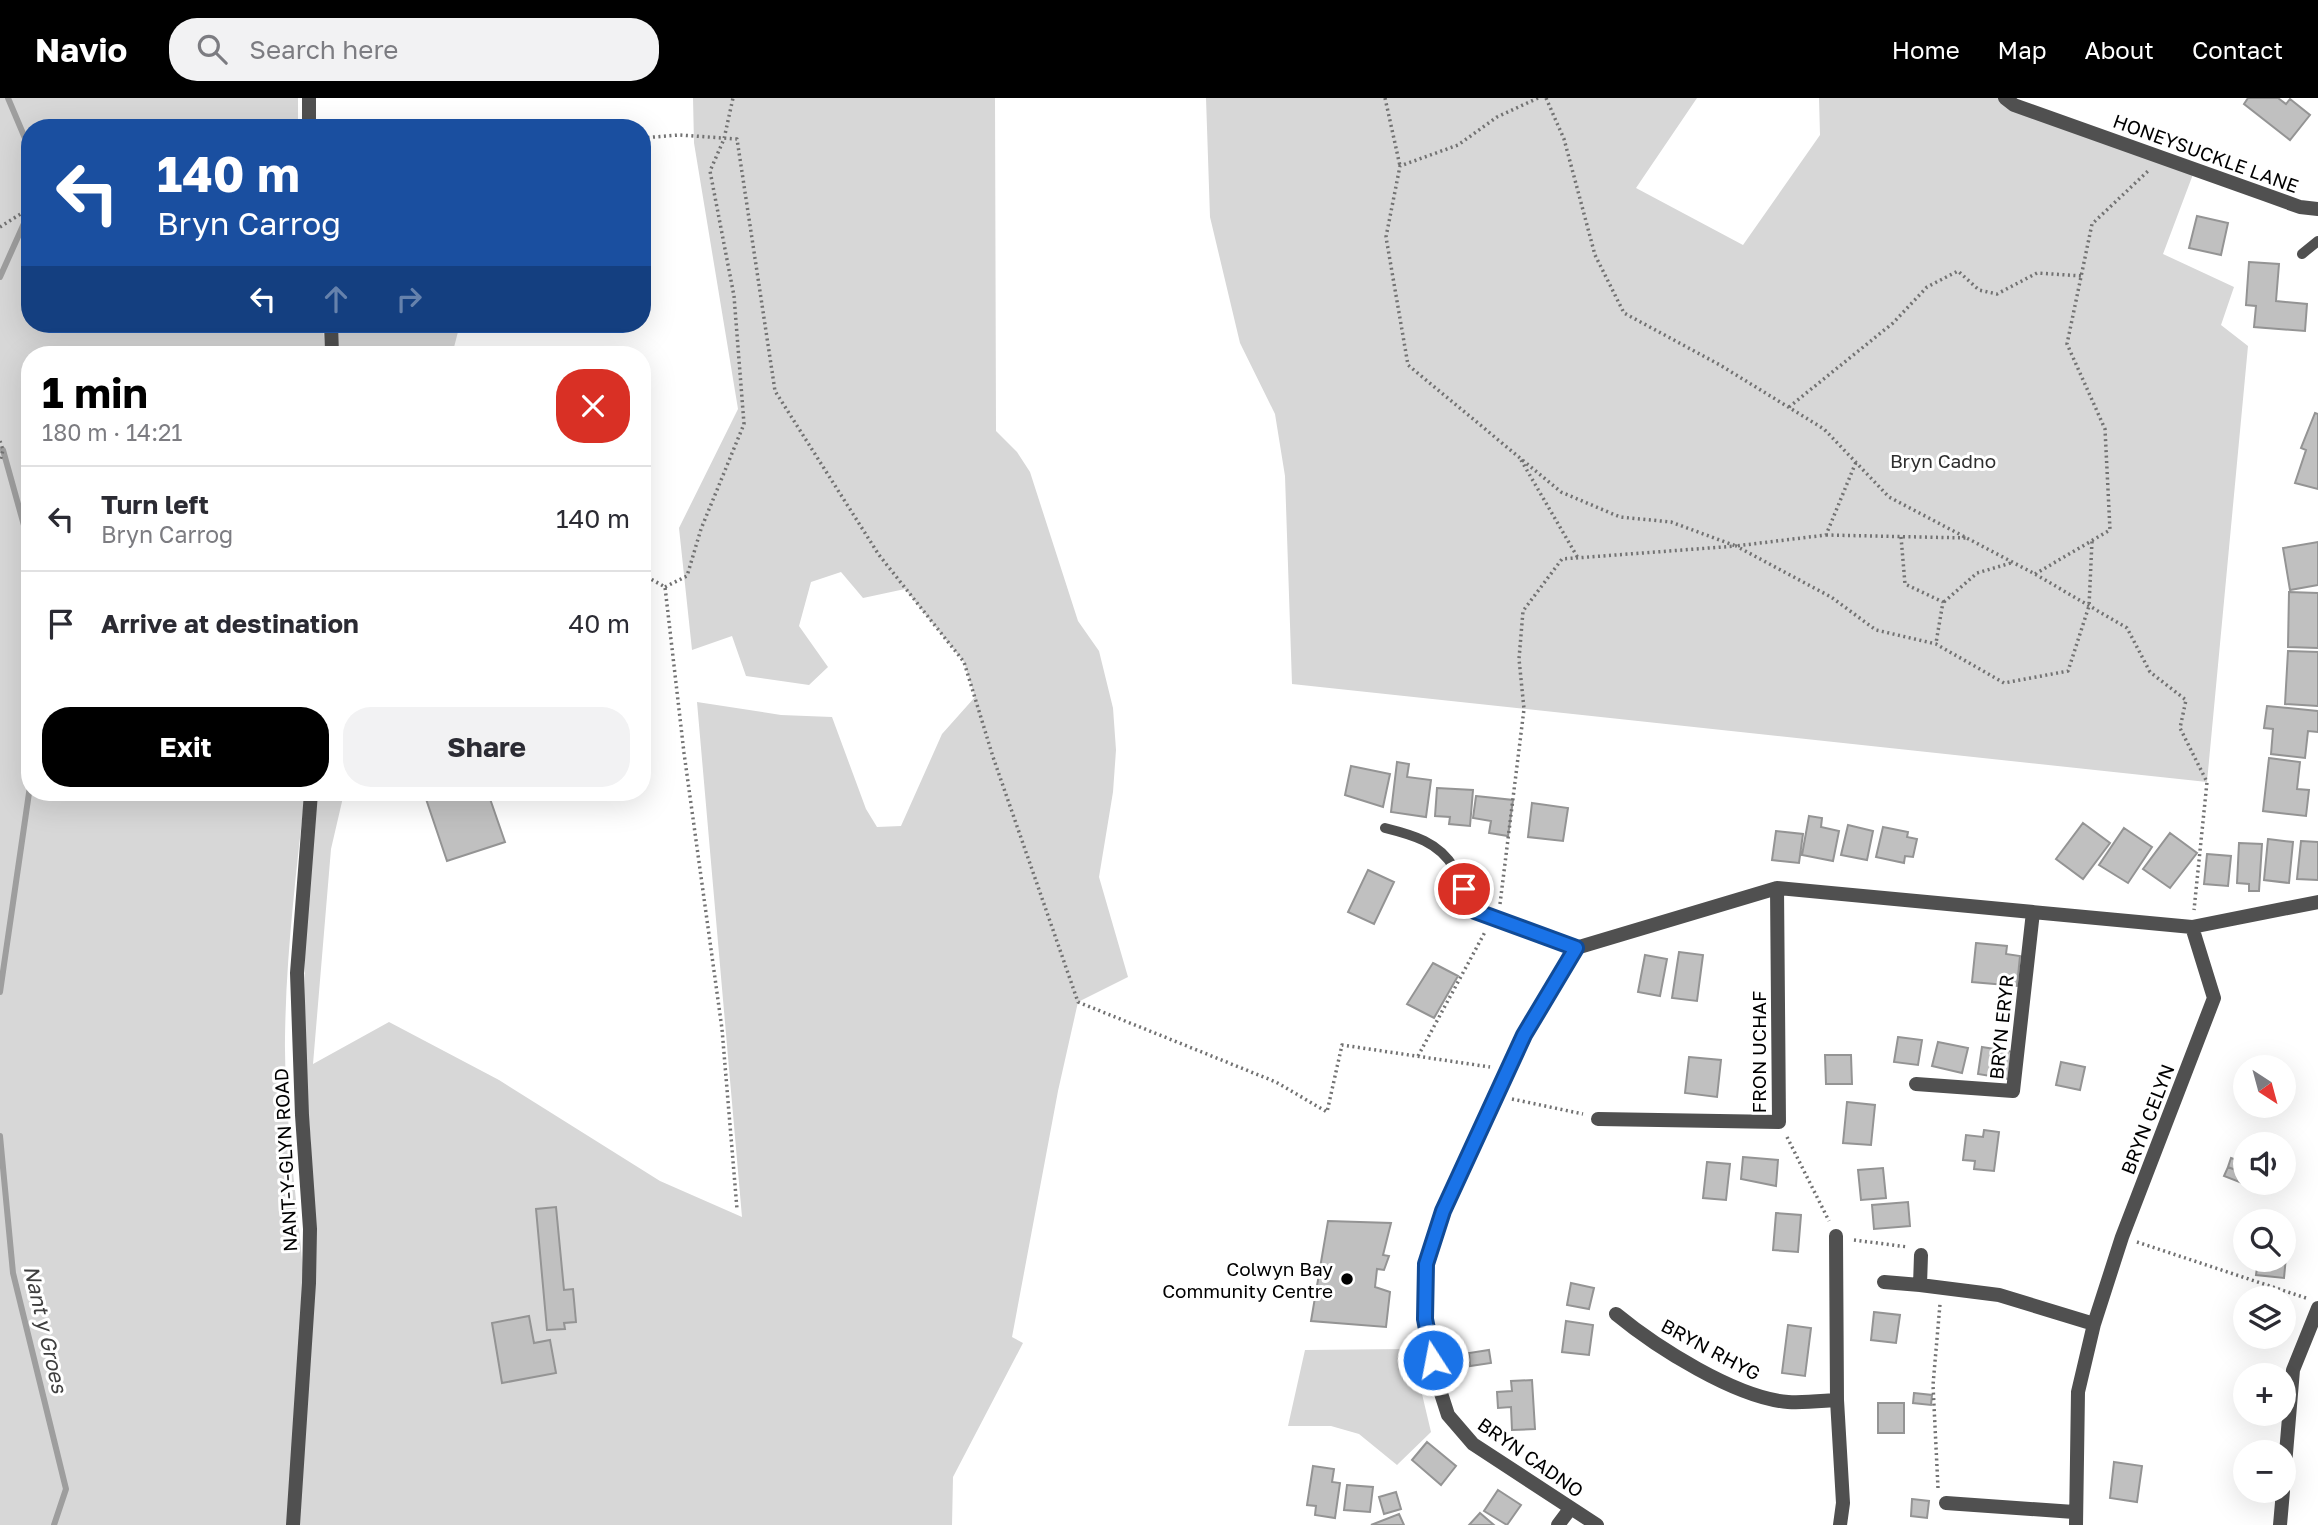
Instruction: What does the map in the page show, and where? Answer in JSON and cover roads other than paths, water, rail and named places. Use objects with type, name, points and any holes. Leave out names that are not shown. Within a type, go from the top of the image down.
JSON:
[{"type":"street","points":[[309,98],[309,119]]},
{"type":"street","name":"HONEYSUCKLE LANE","points":[[2006,98],[2014,105],[2300,207],[2318,209]]},
{"type":"street","name":"NANT-Y-GLYN ROAD","points":[[293,1525],[309,1283],[310,1228],[301,1102],[297,973],[311,801]]},
{"type":"street","points":[[1454,868],[1475,911],[1576,948],[1777,888],[2192,927],[2318,902]]},
{"type":"street","name":"FRON UCHAF","points":[[1598,1119],[1779,1122],[1777,888]]},
{"type":"street","name":"BRYN ERYR","points":[[1916,1084],[2013,1091],[2034,912]]},
{"type":"street","name":"BRYN CELYN","points":[[1942,1497],[2075,1519],[2078,1392],[2094,1324],[2122,1237],[2214,998],[2192,927]]},
{"type":"street","name":"BRYN CADNO","points":[[1576,948],[1524,1035],[1436,1232],[1426,1264],[1425,1319],[1437,1381],[1448,1415],[1473,1444],[1597,1525]]},
{"type":"street","points":[[1836,1238],[1837,1400],[1843,1503],[1840,1525]]},
{"type":"street","points":[[1920,1285],[1921,1255]]},
{"type":"street","points":[[1884,1282],[1942,1286],[1999,1295],[2094,1324]]},
{"type":"street","points":[[2287,1440],[2293,1370],[2318,1305]]},
{"type":"street","name":"BRYN RHYG","points":[[1616,1314],[1661,1347],[1747,1393],[1789,1402],[1837,1400]]},
{"type":"street","points":[[2280,1525],[2282,1503]]},
{"type":"street","points":[[1558,1525],[1570,1509]]},
{"type":"lane","points":[[2302,254],[2318,241]]},
{"type":"lane","points":[[1385,828],[1435,846],[1454,868]]},
{"type":"waterway","name":"Nant y Groes","points":[[8,98],[21,129]]},
{"type":"waterway","name":"Nant y Groes","points":[[0,277],[21,230]]},
{"type":"waterway","name":"Nant y Groes","points":[[3,450],[21,515]]},
{"type":"waterway","name":"Nant y Groes","points":[[0,992],[28,801]]},
{"type":"waterway","name":"Nant y Groes","points":[[0,1136],[13,1273],[66,1489],[54,1525]]},
{"type":"place","name":"Colwyn Bay Community Centre","points":[[1347,1279]]},
{"type":"park label","name":"Bryn Cadno","points":[[1943,460]]}]
